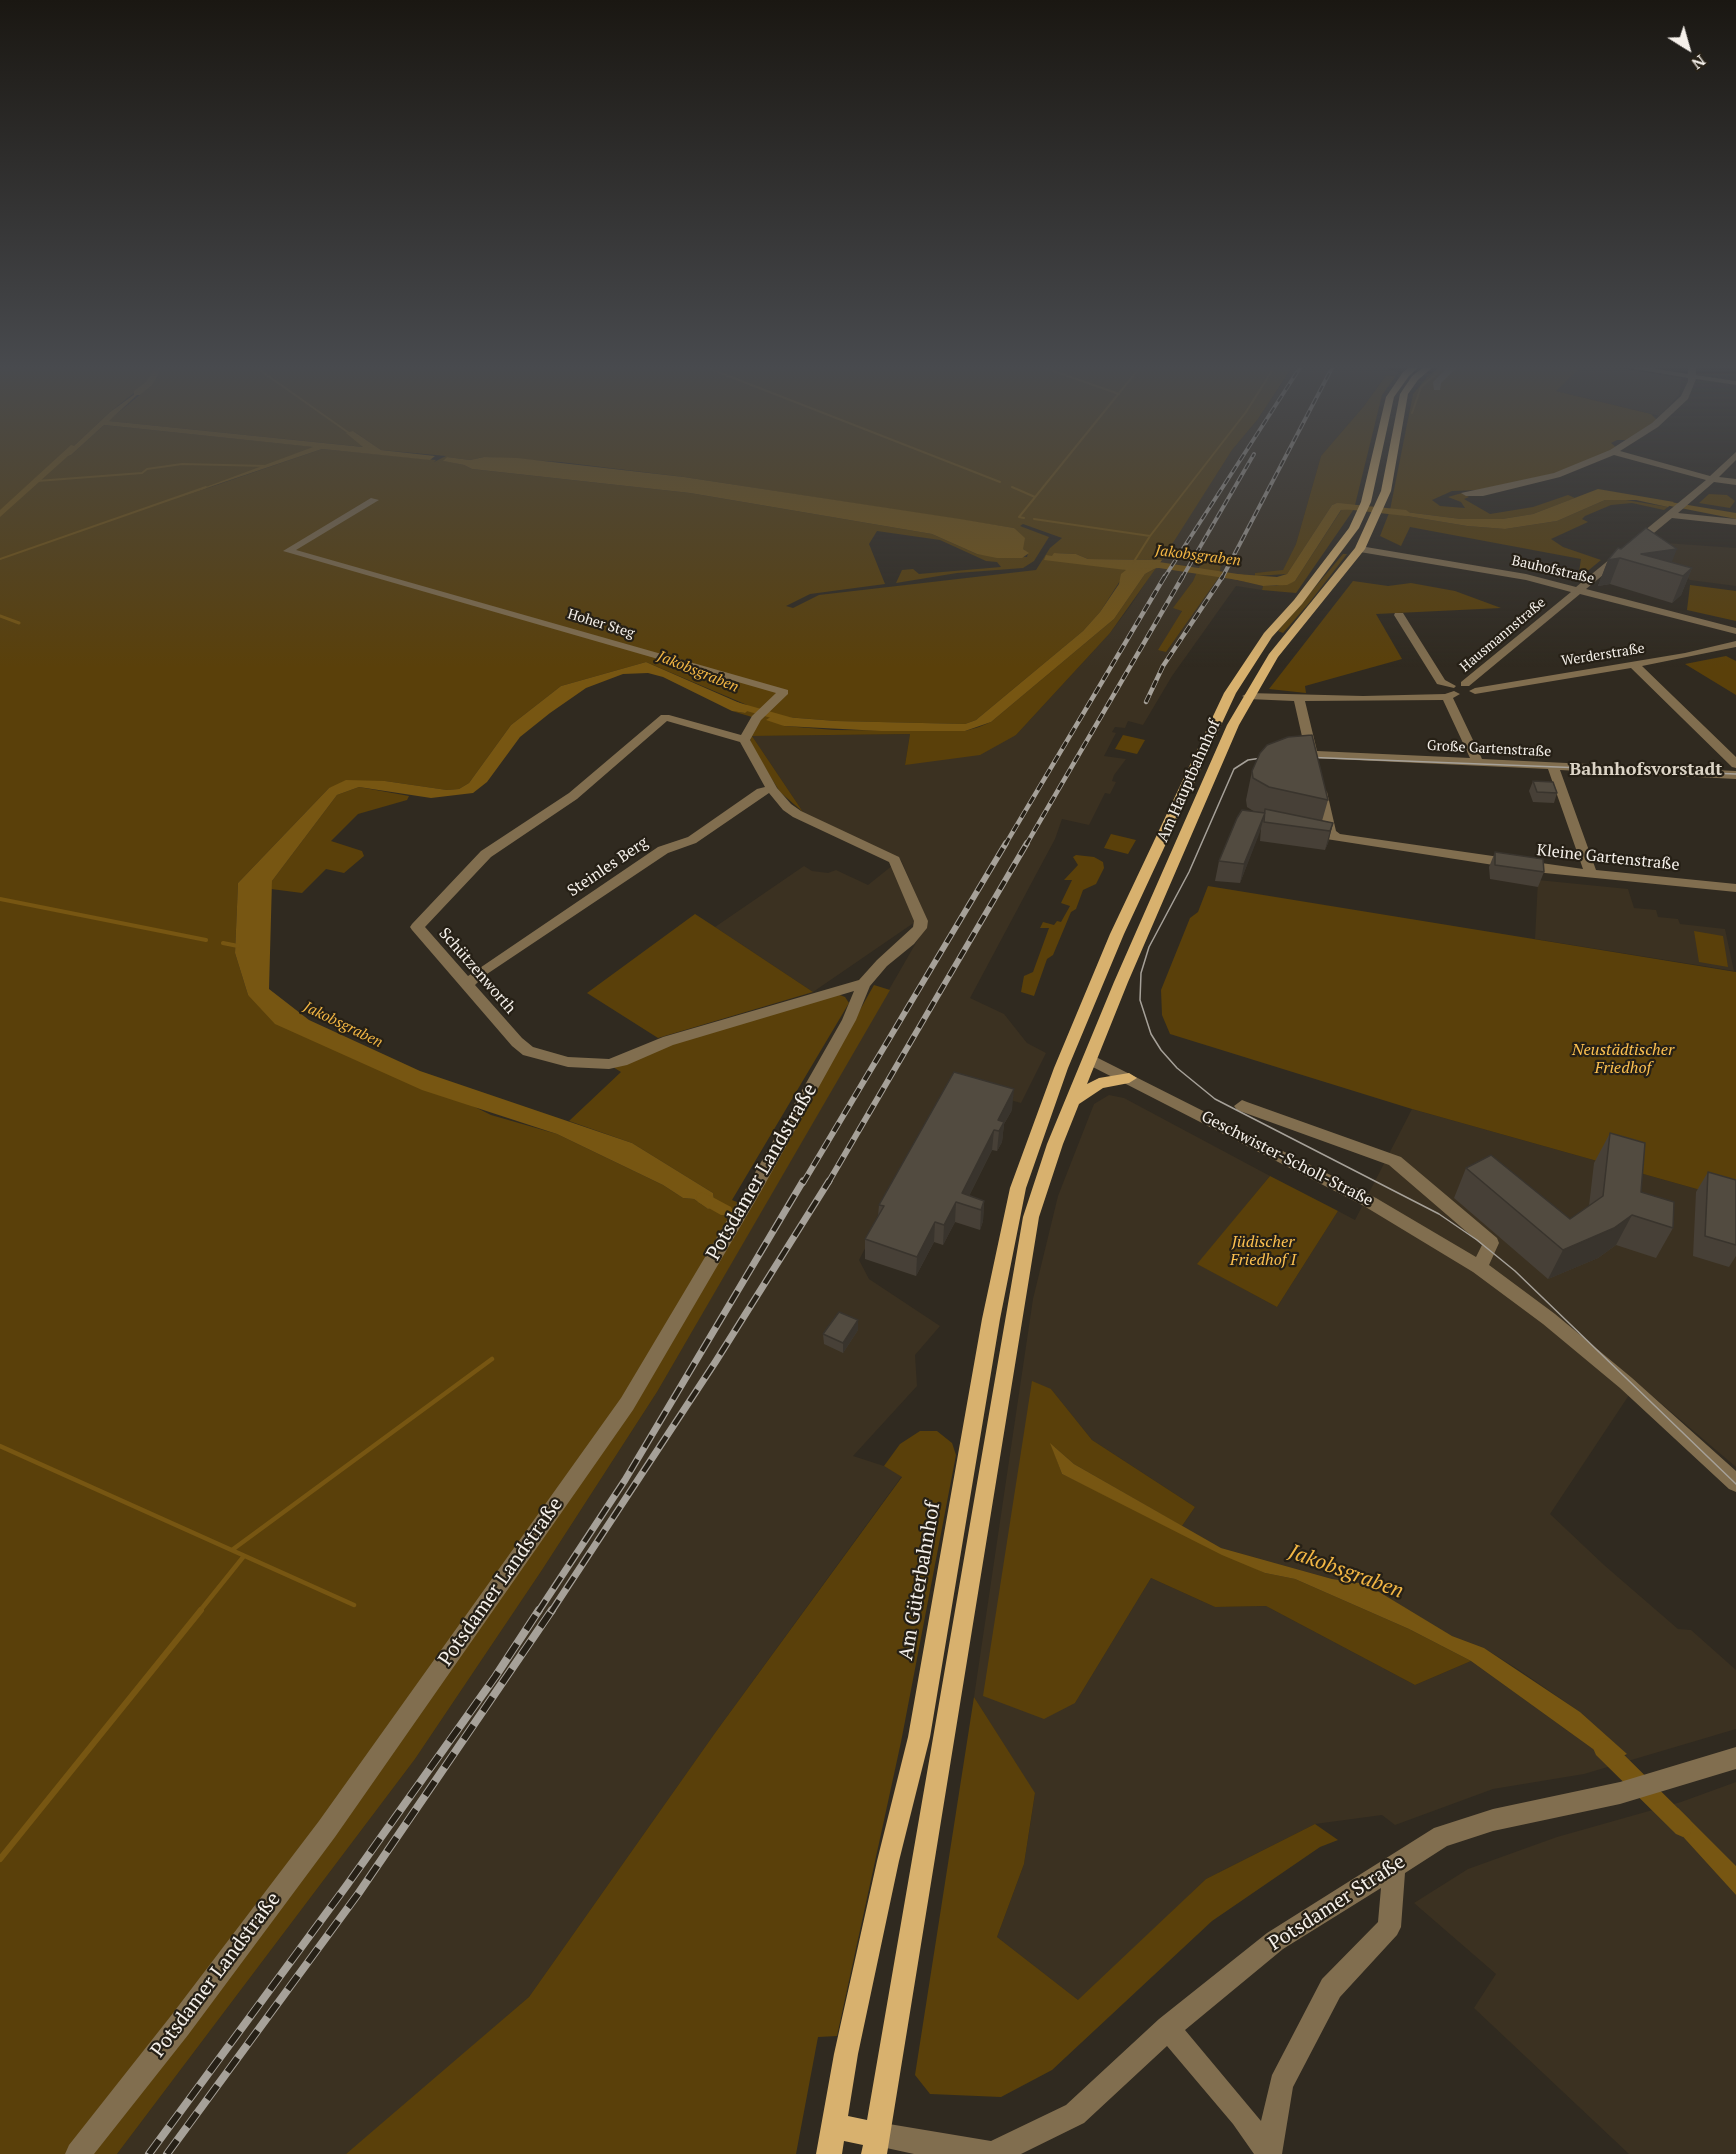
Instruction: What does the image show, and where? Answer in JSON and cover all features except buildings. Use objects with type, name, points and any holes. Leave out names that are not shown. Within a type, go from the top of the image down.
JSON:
[{"type":"main road","name":"Am Hauptbahnhof","points":[[1069,1048],[1117,934],[1230,693],[1268,635],[1293,608],[1344,542],[1362,513],[1374,467]]},
{"type":"main road","name":"Am Hauptbahnhof","points":[[1090,1059],[1186,829],[1248,696],[1286,640],[1362,546],[1382,504],[1389,467]]},
{"type":"main road","points":[[1344,542],[1362,546]]},
{"type":"main road","points":[[1268,635],[1286,640]]},
{"type":"main road","points":[[1230,693],[1248,696]]},
{"type":"main road","points":[[1069,1048],[1090,1059]]},
{"type":"main road","name":"Am Güterbahnhof","points":[[875,2145],[987,1414],[1018,1188],[1069,1048]]},
{"type":"main road","name":"Am Güterbahnhof","points":[[834,2126],[849,2043],[919,1737],[1031,1216],[1090,1059]]},
{"type":"main road","points":[[1070,1108],[1074,1100],[1089,1088],[1109,1080],[1129,1078]]},
{"type":"main road","points":[[829,2154],[834,2126],[875,2145]]},
{"type":"street","points":[[1466,493],[1483,493],[1557,475],[1578,467]]},
{"type":"street","points":[[1667,467],[1713,479],[1736,482]]},
{"type":"street","name":"Hausmannstraße","points":[[1470,688],[1582,587],[1713,479],[1725,467]]},
{"type":"street","name":"Hoher Steg","points":[[374,500],[288,551],[784,692],[756,718],[744,740]]},
{"type":"street","points":[[1673,512],[1736,522]]},
{"type":"street","name":"Bauhofstraße","points":[[1362,546],[1582,587],[1736,629]]},
{"type":"street","points":[[1399,615],[1441,682],[1451,692],[1478,763]]},
{"type":"street","name":"Werderstraße","points":[[1248,696],[1299,699],[1451,692],[1634,665],[1736,644]]},
{"type":"street","points":[[1634,665],[1736,764]]},
{"type":"street","points":[[1299,699],[1330,833],[1335,837]]},
{"type":"street","name":"Schützenworth","points":[[744,740],[665,717],[573,796],[486,854],[417,927],[469,983],[517,1042],[528,1051],[568,1062],[594,1064],[622,1061],[668,1041],[785,1008],[868,980]]},
{"type":"street","points":[[744,740],[772,789],[787,807],[797,814],[867,846],[898,864],[921,921],[920,928],[868,980]]},
{"type":"street","name":"Große Gartenstraße","points":[[1312,754],[1736,775]]},
{"type":"street","points":[[1553,767],[1592,873]]},
{"type":"street","name":"Steinles Berg","points":[[469,983],[479,973],[663,850],[692,840],[761,792],[772,789]]},
{"type":"street","name":"Kleine Gartenstraße","points":[[1292,829],[1545,869],[1736,888]]},
{"type":"street","name":"Potsdamer Landstraße","points":[[78,2154],[179,2026],[327,1829],[627,1404],[754,1189],[849,1020],[868,980]]},
{"type":"street","name":"Geschwister-Scholl-Straße","points":[[1090,1059],[1370,1202],[1479,1267],[1549,1318],[1626,1383],[1736,1483]]},
{"type":"street","name":"Geschwister-Scholl-Straße","points":[[1242,1106],[1395,1161],[1491,1243],[1479,1267]]},
{"type":"street","name":"Potsdamer Straße","points":[[875,2145],[992,2154],[1075,2114],[1168,2028],[1275,1941],[1394,1864],[1442,1836],[1493,1820],[1620,1793],[1736,1758]]},
{"type":"street","points":[[1269,2153],[1281,2084],[1330,1988],[1389,1927],[1394,1864]]},
{"type":"street","points":[[1168,2028],[1235,2107],[1269,2153]]},
{"type":"shaded area","points":[[261,467],[270,467],[171,500]]},
{"type":"shaded area","points":[[467,467],[592,467],[684,477],[1014,528],[1025,538],[1023,549],[1029,553],[1022,558],[997,558],[977,554],[932,534],[690,493],[472,469]]},
{"type":"shaded area","points":[[1221,467],[1318,467],[1296,544],[1283,571],[1255,573],[1255,576],[1236,574],[1234,579],[1263,586],[1262,590],[1236,586],[1172,676],[1143,725],[1128,721],[1125,728],[1115,727],[1112,732],[1116,733],[1104,756],[1126,759],[1114,775],[1112,781],[1116,782],[1110,794],[1105,793],[1089,825],[1062,819],[1055,839],[970,998],[1004,1014],[1027,1043],[1046,1053],[1021,1103],[951,1083],[859,1260],[869,1279],[940,1326],[915,1355],[917,1386],[853,1456],[884,1466],[902,1476],[715,1733],[529,1997],[407,2104],[346,2154],[117,2154],[415,1759],[542,1570],[657,1392],[928,922],[901,860],[803,812],[752,736],[910,734],[905,765],[1016,735],[1110,633],[1131,605]],"holes":[[[1199,567],[1221,572],[1166,652],[1182,610],[1174,608],[1193,581]]]},
{"type":"shaded area","points":[[1598,489],[1674,502],[1668,507],[1636,500],[1605,500],[1557,521],[1505,529],[1467,526],[1389,513],[1390,510],[1461,519],[1502,519],[1533,514]]},
{"type":"shaded area","name":"Jakobsgraben","points":[[1337,503],[1355,505],[1354,509],[1341,510],[1295,581],[1287,585],[1263,586],[1233,579],[1236,574],[1277,577],[1287,574],[1332,505]]},
{"type":"shaded area","points":[[1650,542],[1736,548],[1736,586],[1690,580]]},
{"type":"shaded area","points":[[1054,553],[1076,554],[1088,559],[1162,560],[1156,568],[1145,574],[1114,619],[991,722],[965,731],[881,731],[784,726],[766,720],[772,716],[836,721],[965,724],[976,720],[1083,631],[1100,612],[1119,584],[1121,574],[1126,570],[1044,560],[1046,555],[1052,556]]},
{"type":"shaded area","points":[[646,662],[751,708],[745,713],[732,711],[663,677],[648,673],[623,674],[586,688],[550,713],[520,737],[487,782],[473,793],[431,798],[359,787],[337,795],[272,881],[269,989],[309,1020],[420,1071],[632,1143],[713,1193],[715,1207],[708,1209],[694,1199],[683,1198],[663,1185],[557,1134],[422,1090],[275,1024],[248,995],[235,953],[238,883],[329,788],[346,780],[385,781],[447,790],[459,789],[469,783],[511,725],[561,686]]},
{"type":"shaded area","points":[[893,865],[915,922],[813,992],[715,927],[804,866],[812,871],[828,873],[836,870],[868,885]]},
{"type":"shaded area","points":[[1538,880],[1628,889],[1634,908],[1656,910],[1658,917],[1678,919],[1680,924],[1725,929],[1734,971],[1535,939]]},
{"type":"shaded area","points":[[1109,1095],[1124,1098],[1270,1176],[1198,1264],[1277,1307],[1338,1211],[1355,1220],[1412,1109],[1736,1200],[1736,1467],[1637,1383],[1550,1514],[1604,1565],[1678,1629],[1691,1630],[1736,1670],[1736,1729],[1584,1774],[1493,1789],[1395,1825],[1382,1815],[1315,1824],[1206,1879],[1079,2001],[997,1937],[1024,1864],[1035,1794],[974,1697],[1033,1299],[1058,1196],[1094,1104]],"holes":[[[1051,1389],[1092,1440],[1195,1507],[1182,1526],[1221,1548],[1332,1579],[1366,1585],[1452,1636],[1484,1648],[1519,1670],[1580,1712],[1627,1755],[1611,1762],[1471,1661],[1415,1685],[1266,1606],[1215,1607],[1151,1578],[1075,1703]]]},
{"type":"shaded area","points":[[1050,1443],[1074,1464],[1221,1548],[1332,1579],[1366,1584],[1452,1636],[1484,1648],[1580,1712],[1627,1754],[1611,1762],[1471,1661],[1409,1629],[1295,1579],[1265,1573],[1222,1555],[1062,1474]]},
{"type":"shaded area","points":[[1736,1782],[1736,1866],[1678,1808],[1666,1818],[1736,1895],[1736,2154],[1629,2154],[1474,2008],[1496,1974],[1414,1903],[1468,1869],[1557,1837],[1681,1802]]},
{"type":"shaded area","points":[[1678,1808],[1736,1866],[1736,1895],[1666,1818]]},
{"type":"green space","points":[[0,467],[264,467],[202,490],[271,467],[467,467],[472,469],[690,493],[932,534],[977,554],[1027,557],[1028,553],[1023,549],[1014,528],[684,477],[597,467],[1221,467],[1162,560],[1088,559],[1076,554],[1054,553],[1127,570],[1100,612],[1083,631],[976,720],[965,724],[836,721],[773,716],[784,726],[835,730],[965,731],[979,727],[991,722],[1114,619],[1145,574],[1156,568],[1110,633],[1016,735],[980,755],[905,765],[910,734],[752,736],[803,812],[780,792],[750,744],[752,717],[732,711],[745,713],[747,705],[646,662],[561,686],[511,725],[469,783],[459,789],[447,790],[385,781],[329,788],[238,883],[235,953],[248,995],[491,1115],[557,1134],[663,1185],[683,1198],[694,1199],[708,1209],[715,1207],[713,1193],[632,1143],[569,1121],[621,1072],[613,1067],[671,1042],[837,994],[845,997],[849,1003],[732,1200],[749,1207],[874,985],[890,990],[657,1392],[542,1570],[415,1759],[117,2154],[0,2154]],"holes":[[[1023,524],[1062,538],[1050,548],[1036,570],[819,595],[793,608],[786,606],[810,594],[885,584],[869,544],[877,531],[940,540],[986,561],[997,562],[1001,567],[919,574],[913,569],[902,570],[896,583],[957,573],[1023,568],[1034,561],[1049,537],[1020,526]]]},
{"type":"green space","points":[[1318,467],[1364,467],[1355,505],[1337,503],[1332,505],[1287,574],[1255,576],[1255,573],[1283,570],[1296,544]]},
{"type":"green space","points":[[1399,467],[1573,467],[1557,473],[1478,490],[1452,491],[1432,500],[1440,506],[1465,508],[1461,502],[1448,497],[1462,493],[1469,497],[1464,499],[1490,514],[1533,507],[1568,495],[1575,498],[1533,514],[1502,519],[1461,519],[1390,510]]},
{"type":"green space","points":[[1709,494],[1727,495],[1735,501],[1730,508],[1699,503]]},
{"type":"green space","points":[[1620,499],[1668,507],[1664,510],[1632,503],[1611,505],[1582,519],[1588,522],[1551,539],[1563,547],[1601,560],[1578,579],[1581,559],[1410,527],[1401,546],[1380,536],[1389,513],[1467,526],[1505,529],[1557,521],[1605,500]]},
{"type":"green space","points":[[1342,509],[1354,509],[1296,593],[1262,590],[1263,586],[1276,586],[1295,581]]},
{"type":"green space","points":[[1343,554],[1347,554],[1309,603],[1283,633],[1278,631]]},
{"type":"green space","points":[[1206,562],[1221,564],[1219,577],[1166,652],[1158,650],[1182,611],[1173,608],[1193,581],[1199,567]]},
{"type":"green space","points":[[1353,581],[1388,586],[1411,583],[1455,591],[1501,608],[1376,614],[1402,659],[1305,686],[1306,693],[1269,689]]},
{"type":"green space","points":[[1690,585],[1736,591],[1736,621],[1687,610]]},
{"type":"green space","points":[[1726,656],[1736,661],[1736,695],[1685,664]]},
{"type":"green space","points":[[1123,735],[1145,740],[1137,754],[1115,749]]},
{"type":"green space","points":[[359,787],[409,796],[407,800],[358,814],[331,841],[362,851],[364,856],[344,873],[326,869],[302,893],[271,889],[272,881],[337,795]]},
{"type":"green space","points":[[1111,834],[1136,840],[1128,854],[1104,848]]},
{"type":"green space","points":[[1076,855],[1094,857],[1103,862],[1104,868],[1096,884],[1083,890],[1053,955],[1047,959],[1034,996],[1021,992],[1024,976],[1033,972],[1049,928],[1040,928],[1043,922],[1054,925],[1057,921],[1061,922],[1070,906],[1061,903],[1072,880],[1064,880],[1078,865],[1073,857]]},
{"type":"green space","name":"Neustädtischer Friedhof","points":[[1208,886],[1736,972],[1736,1200],[1412,1109],[1170,1034],[1162,1015],[1161,990],[1190,918],[1198,912]]},
{"type":"green space","points":[[695,914],[813,992],[658,1038],[587,993]]},
{"type":"green space","points":[[1694,931],[1723,936],[1728,967],[1699,962]]},
{"type":"green space","name":"Jüdischer Friedhof I","points":[[1270,1176],[1338,1211],[1277,1307],[1197,1264]]},
{"type":"green space","points":[[1032,1381],[1051,1389],[1092,1440],[1195,1507],[1182,1526],[1074,1464],[1051,1444],[1062,1474],[1265,1573],[1295,1579],[1409,1629],[1471,1661],[1415,1685],[1266,1606],[1215,1607],[1151,1578],[1075,1703],[1044,1719],[983,1696]]},
{"type":"green space","points":[[920,1431],[937,1431],[952,1443],[956,1455],[901,1742],[837,2036],[818,2037],[796,2154],[346,2154],[529,1997],[715,1733],[902,1477],[884,1466],[900,1444]]},
{"type":"green space","points":[[974,1697],[1035,1793],[1024,1864],[997,1937],[1078,2000],[1206,1879],[1315,1824],[1338,1840],[1320,1847],[1212,1921],[1052,2070],[1001,2097],[930,2094],[915,2075]]},
{"type":"waterway","points":[[0,514],[52,467]]},
{"type":"waterway","points":[[37,481],[142,473],[147,469],[164,467]]},
{"type":"waterway","points":[[960,467],[1000,482]]},
{"type":"waterway","points":[[1024,518],[1019,517],[1060,467]]},
{"type":"waterway","points":[[1150,536],[1204,467]]},
{"type":"waterway","points":[[0,559],[206,487]]},
{"type":"waterway","points":[[1012,487],[1035,497]]},
{"type":"waterway","name":"Jakobsgraben","points":[[1655,501],[1736,516]]},
{"type":"waterway","name":"Jakobsgraben","points":[[1338,506],[1406,513]]},
{"type":"waterway","points":[[1034,519],[1150,536]]},
{"type":"waterway","points":[[1133,563],[1150,536]]},
{"type":"waterway","name":"Jakobsgraben","points":[[1140,566],[1159,565],[1251,579]]},
{"type":"waterway","points":[[0,616],[19,623]]},
{"type":"waterway","name":"Jakobsgraben","points":[[733,704],[789,720]]},
{"type":"waterway","points":[[0,899],[206,940]]},
{"type":"waterway","points":[[223,943],[238,946]]},
{"type":"waterway","name":"Jakobsgraben","points":[[703,1198],[726,1211]]},
{"type":"waterway","points":[[232,1550],[492,1359]]},
{"type":"waterway","points":[[0,1446],[354,1605]]},
{"type":"waterway","points":[[199,1612],[244,1556]]},
{"type":"waterway","points":[[0,1859],[201,1610]]},
{"type":"waterway","points":[[1603,1748],[1683,1827]]},
{"type":"tram line","points":[[1275,756],[1248,760],[1234,769],[1189,872],[1149,947],[1141,973],[1140,1000],[1151,1034],[1161,1050],[1177,1068],[1215,1099],[1439,1214],[1477,1240],[1515,1271],[1736,1484]]},
{"type":"tram line","points":[[1302,757],[1736,774]]},
{"type":"railway","points":[[1164,578],[1236,467]]},
{"type":"railway","points":[[1182,578],[1247,467]]},
{"type":"railway","points":[[1222,578],[1280,467]]},
{"type":"railway","points":[[1005,845],[1165,576]]},
{"type":"railway","points":[[1026,845],[1183,576]]},
{"type":"railway","points":[[1146,702],[1163,666],[1223,576]]},
{"type":"railway","points":[[803,1183],[1006,843]]},
{"type":"railway","points":[[828,1183],[1027,843]]},
{"type":"railway","points":[[538,1612],[625,1480],[803,1181]]},
{"type":"railway","points":[[551,1612],[716,1361],[829,1181]]},
{"type":"railway","points":[[149,2154],[347,1885],[495,1677],[539,1610]]},
{"type":"railway","points":[[167,2154],[358,1894],[552,1610]]},
{"type":"district","name":"Bahnhofsvorstadt","points":[[1646,770]]}]
